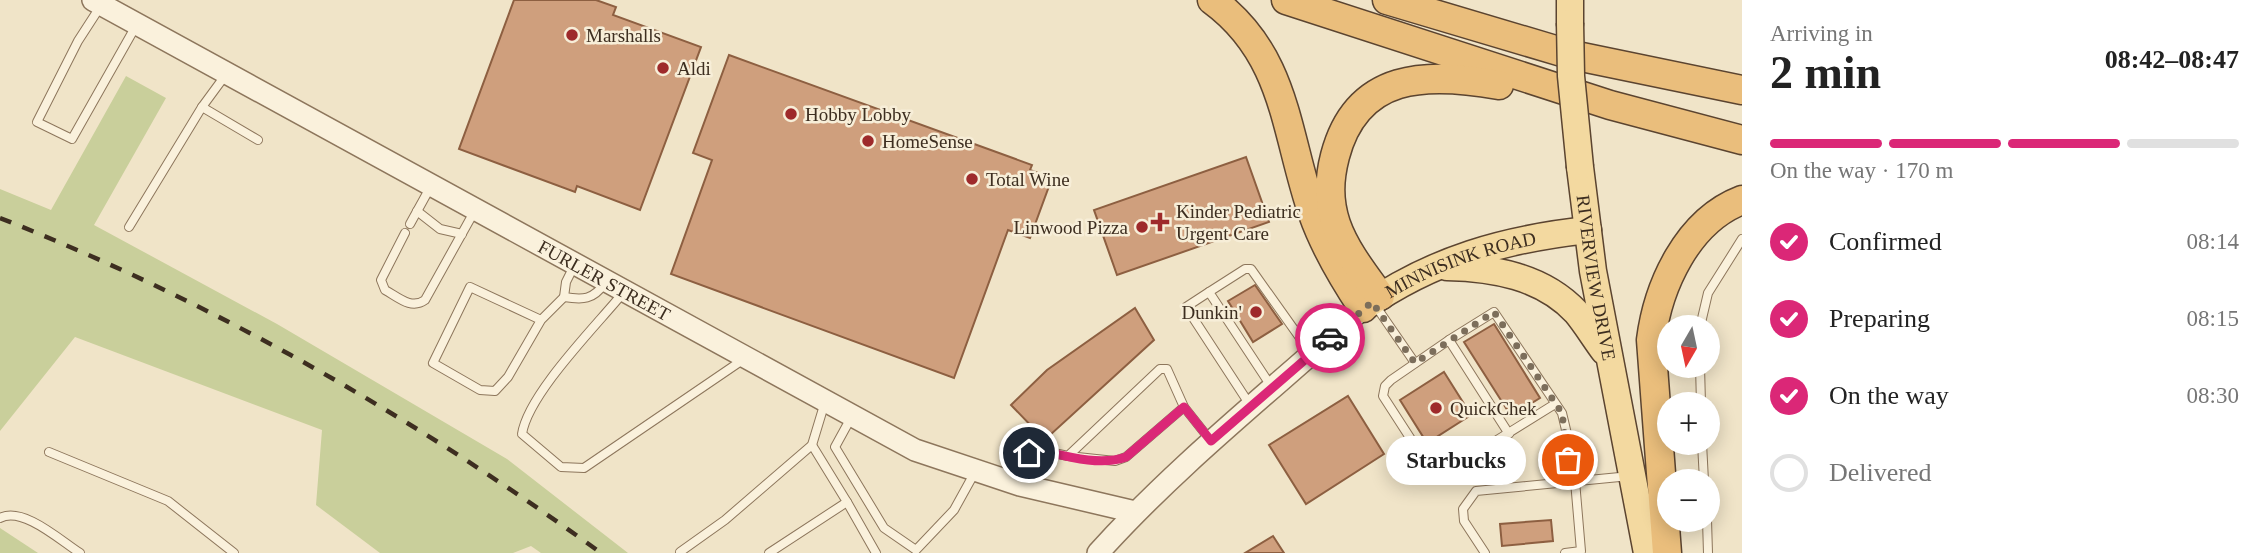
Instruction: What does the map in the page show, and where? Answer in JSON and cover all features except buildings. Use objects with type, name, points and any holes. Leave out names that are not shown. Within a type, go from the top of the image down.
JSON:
[{"type":"highway","points":[[1212,0],[1237,21],[1265,59],[1278,86],[1319,232],[1340,273],[1372,302]]},
{"type":"highway","points":[[1286,0],[1610,105],[1742,140]]},
{"type":"highway","points":[[1387,0],[1500,36],[1617,66],[1742,90]]},
{"type":"highway","points":[[1446,0],[1500,36]]},
{"type":"highway","points":[[1372,302],[1336,223],[1329,190],[1338,144],[1359,106],[1397,83],[1427,78],[1470,80],[1610,105]]},
{"type":"highway","points":[[1667,553],[1651,340],[1655,311],[1674,265],[1696,234],[1742,200]]},
{"type":"main road","name":"RIVERVIEW DRIVE","points":[[1570,12],[1571,76],[1588,230],[1609,359],[1647,553]]},
{"type":"main road","name":"MINNISINK ROAD","points":[[1372,302],[1438,267],[1492,245],[1588,230]]},
{"type":"main road","points":[[1438,267],[1486,268],[1524,278],[1555,295],[1575,311],[1609,359]]},
{"type":"street","name":"FURLER STREET","points":[[98,2],[915,450],[1022,486],[1136,512]]},
{"type":"street","name":"MINNISINK ROAD","points":[[1108,546],[1136,512],[1211,441],[1372,302]]},
{"type":"lane","points":[[98,2],[37,122],[72,139],[137,24]]},
{"type":"lane","points":[[129,227],[202,107],[227,74]]},
{"type":"lane","points":[[202,107],[258,140]]},
{"type":"lane","points":[[410,224],[431,185]]},
{"type":"lane","points":[[405,233],[381,280],[385,290],[412,304],[425,300],[475,209]]},
{"type":"lane","points":[[417,211],[440,229],[462,234]]},
{"type":"lane","points":[[1703,315],[1709,293],[1742,239]]},
{"type":"lane","points":[[541,320],[470,287],[433,363],[480,390],[495,390],[508,377],[541,320],[564,298],[566,282],[575,264]]},
{"type":"lane","points":[[1251,405],[1186,307],[1245,269],[1251,270],[1312,354]]},
{"type":"lane","points":[[564,298],[582,300],[597,296],[615,286]]},
{"type":"lane","points":[[615,286],[545,387],[524,423],[522,434],[561,467],[584,468],[746,358]]},
{"type":"lane","points":[[1209,292],[1272,387]]},
{"type":"lane","points":[[1372,302],[1415,363]]},
{"type":"lane","points":[[1555,404],[1436,478],[1384,396],[1385,386],[1415,363],[1494,312],[1534,380],[1555,404],[1562,413],[1568,460],[1575,481],[1581,551],[1565,553]]},
{"type":"lane","points":[[1449,340],[1509,434]]},
{"type":"lane","points":[[1466,366],[1476,360]]},
{"type":"lane","points":[[1068,456],[1160,369],[1167,369],[1184,407],[1211,441]]},
{"type":"lane","points":[[1478,384],[1487,378]]},
{"type":"lane","points":[[680,552],[725,520],[812,445],[826,401]]},
{"type":"lane","points":[[1492,407],[1501,401]]},
{"type":"lane","points":[[1022,486],[1029,453],[1035,449],[1115,461],[1126,457],[1184,407]]},
{"type":"lane","points":[[852,415],[835,447],[884,528],[916,550],[954,510],[975,472]]},
{"type":"lane","points":[[812,445],[876,553]]},
{"type":"lane","points":[[49,452],[168,502],[234,553]]},
{"type":"lane","points":[[1485,553],[1464,521],[1463,509],[1476,491],[1632,476]]},
{"type":"lane","points":[[769,553],[847,502]]},
{"type":"lane","points":[[0,518],[7,514],[25,518],[80,553]]},
{"type":"lane","points":[[1707,532],[1708,553]]},
{"type":"green space","points":[[126,76],[166,98],[94,225],[277,324],[507,459],[628,553],[541,553],[531,546],[513,553],[380,553],[316,505],[322,430],[75,337],[0,431],[0,189],[51,210]]},
{"type":"green space","points":[[0,528],[38,553],[0,553]]},
{"type":"railway","points":[[0,218],[158,287],[311,366],[458,455],[601,553]]},
{"type":"way so far","points":[[1330,338],[1372,302],[1415,363],[1494,312],[1562,413],[1567,434],[1568,460]]},
{"type":"place","name":"Marshalls","points":[[572,35]]},
{"type":"place","name":"Aldi","points":[[663,68]]},
{"type":"place","name":"Hobby Lobby","points":[[791,114]]},
{"type":"place","name":"HomeSense","points":[[868,141]]},
{"type":"place","name":"Total Wine","points":[[972,179]]},
{"type":"place","name":"Kinder Pediatric Urgent Care","points":[[1160,222]]},
{"type":"place","name":"Linwood Pizza","points":[[1142,227]]},
{"type":"place","name":"Dunkin'","points":[[1256,312]]},
{"type":"place","name":"QuickChek","points":[[1436,408]]},
{"type":"place","name":"Starbucks","points":[[1568,460]]},
{"type":"route","points":[[1029,453],[1035,449],[1115,461],[1126,457],[1184,407],[1211,441],[1330,338]]}]
